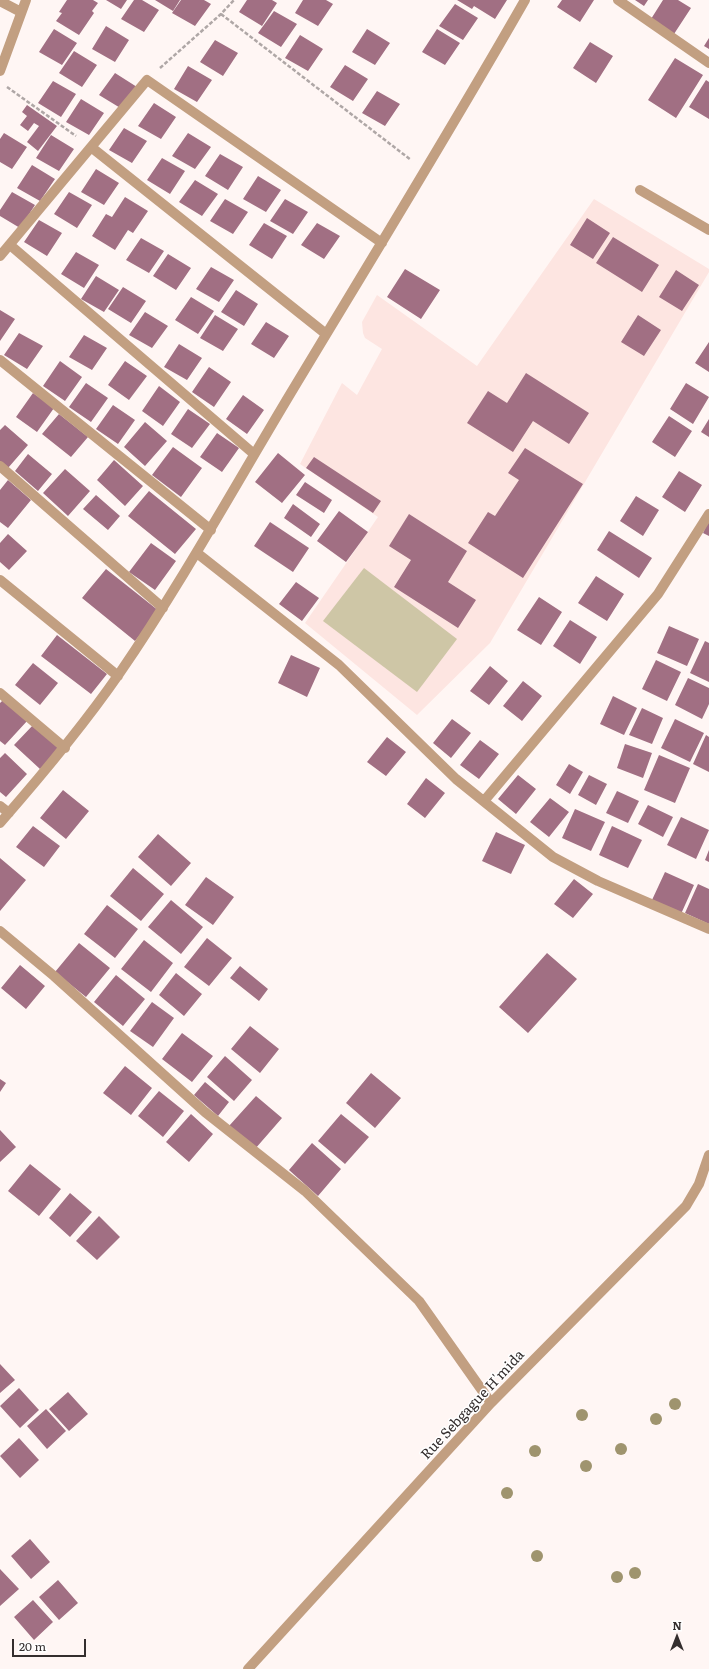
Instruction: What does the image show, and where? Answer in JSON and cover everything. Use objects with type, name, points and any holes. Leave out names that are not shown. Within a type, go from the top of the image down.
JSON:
[{"type":"street","points":[[0,71],[26,0]]},
{"type":"street","points":[[0,823],[65,748],[118,676],[163,608],[211,530],[254,454],[382,243],[526,0]]},
{"type":"street","points":[[618,0],[709,63]]},
{"type":"street","points":[[0,1],[21,12]]},
{"type":"street","points":[[0,256],[147,80],[382,243]]},
{"type":"street","points":[[91,146],[326,334]]},
{"type":"street","points":[[640,190],[709,230]]},
{"type":"street","points":[[10,245],[254,454]]},
{"type":"street","points":[[0,360],[211,530]]},
{"type":"street","points":[[0,466],[163,608]]},
{"type":"street","points":[[484,801],[658,594],[709,514]]},
{"type":"street","points":[[197,553],[339,665],[456,779],[553,857],[598,881],[709,929]]},
{"type":"street","points":[[0,580],[118,676]]},
{"type":"street","points":[[0,693],[65,748]]},
{"type":"street","points":[[0,806],[9,813]]},
{"type":"street","points":[[0,931],[54,976],[205,1112],[306,1192],[419,1301],[491,1403]]},
{"type":"street","name":"Rue Sebgague H'mida","points":[[248,1669],[491,1403],[686,1206],[700,1184],[709,1156]]},
{"type":"path","points":[[147,80],[221,14],[234,0]]},
{"type":"path","points":[[221,14],[425,171]]},
{"type":"path","points":[[6,87],[91,146]]},
{"type":"shaded area","points":[[594,199],[709,269],[709,272],[490,643],[417,715],[305,623],[378,517],[300,464],[342,383],[357,395],[382,349],[365,338],[363,333],[362,322],[377,295],[477,366]]},
{"type":"shaded area","points":[[364,568],[457,639],[417,692],[323,621]]},
{"type":"building","points":[[67,0],[93,0],[98,3],[92,11],[94,13],[79,35],[56,21],[62,13],[59,12]]},
{"type":"building","points":[[106,0],[127,0],[121,9]]},
{"type":"building","points":[[134,0],[142,0],[159,10],[144,32],[121,19]]},
{"type":"building","points":[[155,0],[180,0],[173,11]]},
{"type":"building","points":[[181,0],[204,0],[211,4],[195,26],[172,13]]},
{"type":"building","points":[[247,0],[272,0],[277,3],[262,26],[239,12]]},
{"type":"building","points":[[303,0],[326,0],[333,4],[318,26],[295,13]]},
{"type":"building","points":[[457,0],[507,0],[495,19],[474,6],[472,9]]},
{"type":"building","points":[[562,0],[594,0],[580,22],[557,7]]},
{"type":"building","points":[[635,0],[648,0],[644,6]]},
{"type":"building","points":[[663,0],[678,0],[691,8],[674,34],[651,19]]},
{"type":"building","points":[[455,4],[478,18],[463,40],[439,26]]},
{"type":"building","points":[[274,11],[297,24],[281,47],[258,33]]},
{"type":"building","points":[[106,26],[129,40],[115,62],[92,49]]},
{"type":"building","points":[[54,29],[77,43],[62,65],[39,52]]},
{"type":"building","points":[[367,29],[390,43],[375,65],[352,52]]},
{"type":"building","points":[[437,29],[460,43],[445,65],[422,52]]},
{"type":"building","points":[[300,35],[323,49],[308,71],[285,58]]},
{"type":"building","points":[[709,38],[709,49],[704,46]]},
{"type":"building","points":[[215,40],[238,53],[223,76],[200,62]]},
{"type":"building","points":[[590,42],[613,56],[596,83],[573,68]]},
{"type":"building","points":[[74,51],[97,65],[82,87],[59,73]]},
{"type":"building","points":[[675,58],[703,75],[676,118],[648,100]]},
{"type":"building","points":[[345,65],[368,79],[353,101],[330,87]]},
{"type":"building","points":[[188,66],[212,80],[197,102],[174,89]]},
{"type":"building","points":[[115,73],[137,87],[122,109],[99,95]]},
{"type":"building","points":[[706,80],[709,82],[709,119],[689,107]]},
{"type":"building","points":[[53,81],[76,94],[61,117],[38,103]]},
{"type":"building","points":[[377,91],[400,104],[385,126],[362,113]]},
{"type":"building","points":[[81,99],[104,113],[89,135],[66,122]]},
{"type":"building","points":[[154,103],[176,117],[161,139],[138,126]]},
{"type":"building","points":[[27,105],[57,126],[38,151],[27,142],[39,126],[34,123],[28,131],[20,125],[27,116],[22,112]]},
{"type":"building","points":[[124,128],[147,141],[132,163],[109,150]]},
{"type":"building","points":[[4,133],[27,147],[12,169],[0,162],[0,139]]},
{"type":"building","points":[[188,133],[211,147],[195,169],[172,156]]},
{"type":"building","points":[[51,135],[74,149],[59,171],[36,158]]},
{"type":"building","points":[[220,154],[243,167],[228,190],[205,176]]},
{"type":"building","points":[[162,158],[185,171],[170,194],[147,180]]},
{"type":"building","points":[[32,165],[55,179],[40,201],[17,188]]},
{"type":"building","points":[[96,169],[119,183],[104,205],[81,192]]},
{"type":"building","points":[[258,176],[281,190],[266,212],[243,199]]},
{"type":"building","points":[[195,180],[218,194],[202,216],[179,202]]},
{"type":"building","points":[[12,192],[35,205],[20,228],[0,216],[0,210]]},
{"type":"building","points":[[69,192],[92,205],[77,228],[54,214]]},
{"type":"building","points":[[125,197],[148,211],[133,233],[128,230],[115,250],[92,236],[106,214],[112,217]]},
{"type":"building","points":[[225,199],[248,212],[233,234],[210,221]]},
{"type":"building","points":[[285,199],[308,212],[293,234],[270,221]]},
{"type":"building","points":[[587,218],[610,233],[593,259],[570,245]]},
{"type":"building","points":[[39,220],[62,233],[47,256],[24,242]]},
{"type":"building","points":[[264,223],[287,236],[272,259],[249,245]]},
{"type":"building","points":[[317,223],[340,236],[324,259],[301,245]]},
{"type":"building","points":[[613,237],[659,265],[642,292],[596,263]]},
{"type":"building","points":[[141,238],[164,251],[149,273],[126,260]]},
{"type":"building","points":[[76,252],[99,265],[84,288],[61,274]]},
{"type":"building","points":[[168,254],[191,268],[176,290],[153,276]]},
{"type":"building","points":[[211,267],[234,280],[219,302],[196,289]]},
{"type":"building","points":[[405,269],[440,290],[421,319],[387,297]]},
{"type":"building","points":[[676,270],[699,285],[682,311],[659,297]]},
{"type":"building","points":[[96,276],[119,290],[104,312],[81,299]]},
{"type":"building","points":[[123,287],[146,301],[131,323],[108,309]]},
{"type":"building","points":[[236,290],[258,304],[244,326],[221,312]]},
{"type":"building","points":[[191,297],[214,311],[198,334],[175,320]]},
{"type":"building","points":[[0,310],[15,319],[0,341]]},
{"type":"building","points":[[145,312],[168,326],[152,348],[129,335]]},
{"type":"building","points":[[215,315],[238,329],[223,351],[200,338]]},
{"type":"building","points":[[638,315],[661,330],[644,356],[621,342]]},
{"type":"building","points":[[266,322],[289,336],[274,358],[251,344]]},
{"type":"building","points":[[19,333],[43,346],[27,369],[4,355]]},
{"type":"building","points":[[84,335],[107,348],[92,370],[69,357]]},
{"type":"building","points":[[709,342],[709,372],[695,363]]},
{"type":"building","points":[[179,344],[202,358],[187,380],[164,367]]},
{"type":"building","points":[[60,361],[82,377],[65,401],[43,386]]},
{"type":"building","points":[[125,361],[147,376],[129,400],[108,385]]},
{"type":"building","points":[[209,367],[231,382],[214,407],[192,392]]},
{"type":"building","points":[[526,373],[589,413],[569,444],[533,421],[513,452],[467,423],[488,391],[507,403]]},
{"type":"building","points":[[86,383],[108,398],[91,422],[69,407]]},
{"type":"building","points":[[686,383],[709,397],[693,424],[670,409]]},
{"type":"building","points":[[159,386],[180,402],[163,426],[142,411]]},
{"type":"building","points":[[33,393],[54,408],[37,432],[16,417]]},
{"type":"building","points":[[243,395],[264,410],[247,434],[226,419]]},
{"type":"building","points":[[113,405],[135,420],[118,444],[96,429]]},
{"type":"building","points":[[188,409],[210,424],[192,448],[171,434]]},
{"type":"building","points":[[59,414],[88,437],[71,457],[42,434]]},
{"type":"building","points":[[669,416],[692,431],[675,457],[652,442]]},
{"type":"building","points":[[709,419],[709,437],[701,432]]},
{"type":"building","points":[[145,422],[167,441],[145,466],[124,447]]},
{"type":"building","points":[[5,425],[28,445],[8,468],[0,461],[0,430]]},
{"type":"building","points":[[217,433],[239,448],[222,472],[200,457]]},
{"type":"building","points":[[173,447],[202,468],[181,497],[152,475]]},
{"type":"building","points":[[525,448],[583,484],[523,578],[468,543],[488,512],[495,516],[519,480],[508,473]]},
{"type":"building","points":[[278,453],[305,475],[282,503],[255,482]]},
{"type":"building","points":[[28,454],[52,474],[38,491],[15,471]]},
{"type":"building","points":[[314,457],[381,501],[373,513],[306,468]]},
{"type":"building","points":[[114,460],[143,486],[125,506],[97,480]]},
{"type":"building","points":[[65,469],[90,491],[68,516],[43,493]]},
{"type":"building","points":[[679,471],[702,485],[685,512],[662,497]]},
{"type":"building","points":[[8,480],[31,500],[8,528],[0,522],[0,490]]},
{"type":"building","points":[[305,482],[332,500],[324,513],[296,495]]},
{"type":"building","points":[[149,491],[196,529],[175,554],[128,516]]},
{"type":"building","points":[[96,495],[120,516],[108,530],[83,509]]},
{"type":"building","points":[[636,496],[659,510],[643,536],[620,521]]},
{"type":"building","points":[[293,504],[320,524],[311,537],[284,518]]},
{"type":"building","points":[[339,511],[368,532],[346,562],[317,541]]},
{"type":"building","points":[[409,514],[467,551],[448,582],[476,600],[458,628],[394,587],[411,560],[389,546]]},
{"type":"building","points":[[709,520],[709,536],[703,533]]},
{"type":"building","points":[[270,522],[309,548],[293,572],[254,546]]},
{"type":"building","points":[[609,531],[652,558],[639,578],[597,550]]},
{"type":"building","points":[[8,534],[27,551],[9,570],[0,562],[0,543]]},
{"type":"building","points":[[151,543],[176,561],[155,590],[129,572]]},
{"type":"building","points":[[106,569],[159,611],[135,641],[82,598]]},
{"type":"building","points":[[596,576],[624,594],[607,621],[578,603]]},
{"type":"building","points":[[296,582],[319,598],[302,621],[279,604]]},
{"type":"building","points":[[539,597],[562,612],[541,645],[517,630]]},
{"type":"building","points":[[570,620],[597,637],[580,664],[553,646]]},
{"type":"building","points":[[669,626],[699,639],[687,666],[657,653]]},
{"type":"building","points":[[57,635],[107,674],[91,694],[41,656]]},
{"type":"building","points":[[705,641],[709,643],[709,682],[690,673]]},
{"type":"building","points":[[291,655],[320,668],[307,697],[278,683]]},
{"type":"building","points":[[656,660],[681,672],[667,701],[642,689]]},
{"type":"building","points":[[33,663],[58,683],[40,705],[15,685]]},
{"type":"building","points":[[490,666],[508,681],[489,705],[470,691]]},
{"type":"building","points":[[688,678],[709,688],[709,704],[702,719],[675,705]]},
{"type":"building","points":[[523,681],[542,696],[522,721],[503,706]]},
{"type":"building","points":[[613,696],[637,708],[624,735],[600,724]]},
{"type":"building","points":[[5,698],[28,720],[5,745],[0,741],[0,703]]},
{"type":"building","points":[[642,708],[663,718],[652,744],[629,735]]},
{"type":"building","points":[[452,719],[471,733],[451,758],[433,743]]},
{"type":"building","points":[[675,719],[704,733],[690,762],[661,748]]},
{"type":"building","points":[[34,724],[60,749],[40,769],[14,745]]},
{"type":"building","points":[[706,735],[709,737],[709,772],[693,764]]},
{"type":"building","points":[[387,737],[406,752],[386,776],[367,762]]},
{"type":"building","points":[[480,740],[499,754],[479,779],[460,765]]},
{"type":"building","points":[[625,744],[652,753],[643,778],[617,768]]},
{"type":"building","points":[[5,753],[27,774],[6,797],[0,792],[0,758]]},
{"type":"building","points":[[659,755],[690,768],[675,803],[644,790]]},
{"type":"building","points":[[569,764],[583,772],[570,794],[556,785]]},
{"type":"building","points":[[518,775],[536,789],[516,814],[498,799]]},
{"type":"building","points":[[589,775],[607,784],[596,805],[578,795]]},
{"type":"building","points":[[426,778],[445,793],[425,818],[407,804]]},
{"type":"building","points":[[63,790],[89,811],[66,839],[40,818]]},
{"type":"building","points":[[617,791],[639,801],[628,823],[606,813]]},
{"type":"building","points":[[550,798],[569,812],[549,837],[530,822]]},
{"type":"building","points":[[648,805],[673,817],[663,837],[638,824]]},
{"type":"building","points":[[575,809],[605,822],[591,851],[562,838]]},
{"type":"building","points":[[681,817],[709,830],[696,859],[667,845]]},
{"type":"building","points":[[33,826],[60,846],[44,867],[16,847]]},
{"type":"building","points":[[612,826],[642,840],[628,868],[599,855]]},
{"type":"building","points":[[496,832],[525,845],[511,874],[482,861]]},
{"type":"building","points":[[158,834],[191,863],[171,886],[138,857]]},
{"type":"building","points":[[709,850],[709,862],[705,860]]},
{"type":"building","points":[[0,858],[26,880],[0,911]]},
{"type":"building","points":[[133,868],[164,894],[141,921],[110,896]]},
{"type":"building","points":[[665,872],[694,885],[681,914],[652,900]]},
{"type":"building","points":[[206,877],[234,897],[213,925],[185,905]]},
{"type":"building","points":[[574,879],[593,894],[573,918],[554,904]]},
{"type":"building","points":[[698,884],[709,889],[709,924],[685,913]]},
{"type":"building","points":[[171,900],[203,927],[181,954],[148,927]]},
{"type":"building","points":[[107,905],[138,929],[115,958],[84,934]]},
{"type":"building","points":[[207,938],[232,958],[209,986],[184,967]]},
{"type":"building","points":[[144,940],[173,963],[151,992],[121,969]]},
{"type":"building","points":[[79,943],[110,968],[86,997],[55,972]]},
{"type":"building","points":[[547,953],[577,979],[528,1033],[499,1007]]},
{"type":"building","points":[[20,965],[45,986],[26,1009],[1,988]]},
{"type":"building","points":[[240,966],[268,989],[259,1001],[230,978]]},
{"type":"building","points":[[176,973],[202,994],[184,1016],[159,995]]},
{"type":"building","points":[[116,975],[145,999],[123,1026],[94,1002]]},
{"type":"building","points":[[152,1002],[174,1018],[153,1047],[130,1031]]},
{"type":"building","points":[[250,1026],[279,1049],[260,1073],[231,1049]]},
{"type":"building","points":[[182,1033],[213,1056],[192,1082],[162,1059]]},
{"type":"building","points":[[225,1056],[252,1080],[234,1101],[207,1077]]},
{"type":"building","points":[[125,1066],[152,1088],[131,1115],[103,1093]]},
{"type":"building","points":[[371,1073],[401,1098],[375,1128],[346,1103]]},
{"type":"building","points":[[0,1079],[6,1083],[0,1092]]},
{"type":"building","points":[[205,1082],[229,1102],[218,1116],[194,1095]]},
{"type":"building","points":[[159,1091],[184,1111],[163,1137],[138,1116]]},
{"type":"building","points":[[256,1096],[282,1118],[255,1149],[229,1126]]},
{"type":"building","points":[[191,1114],[213,1134],[189,1162],[166,1142]]},
{"type":"building","points":[[341,1114],[369,1137],[345,1164],[318,1141]]},
{"type":"building","points":[[0,1130],[16,1147],[0,1162]]},
{"type":"building","points":[[312,1143],[341,1169],[318,1196],[289,1170]]},
{"type":"building","points":[[30,1164],[61,1189],[39,1216],[8,1191]]},
{"type":"building","points":[[70,1193],[92,1212],[70,1237],[49,1218]]},
{"type":"building","points":[[99,1216],[120,1237],[97,1260],[76,1241]]},
{"type":"building","points":[[0,1364],[15,1380],[0,1393]]},
{"type":"building","points":[[19,1388],[39,1410],[20,1428],[0,1406]]},
{"type":"building","points":[[68,1392],[88,1414],[69,1431],[49,1409]]},
{"type":"building","points":[[46,1409],[66,1431],[47,1449],[27,1426]]},
{"type":"building","points":[[19,1438],[39,1460],[20,1478],[0,1456]]},
{"type":"building","points":[[30,1539],[50,1562],[31,1579],[11,1556]]},
{"type":"building","points":[[0,1569],[19,1589],[0,1606]]},
{"type":"building","points":[[58,1580],[78,1603],[59,1620],[39,1597]]},
{"type":"building","points":[[33,1600],[53,1622],[34,1640],[14,1617]]}]
